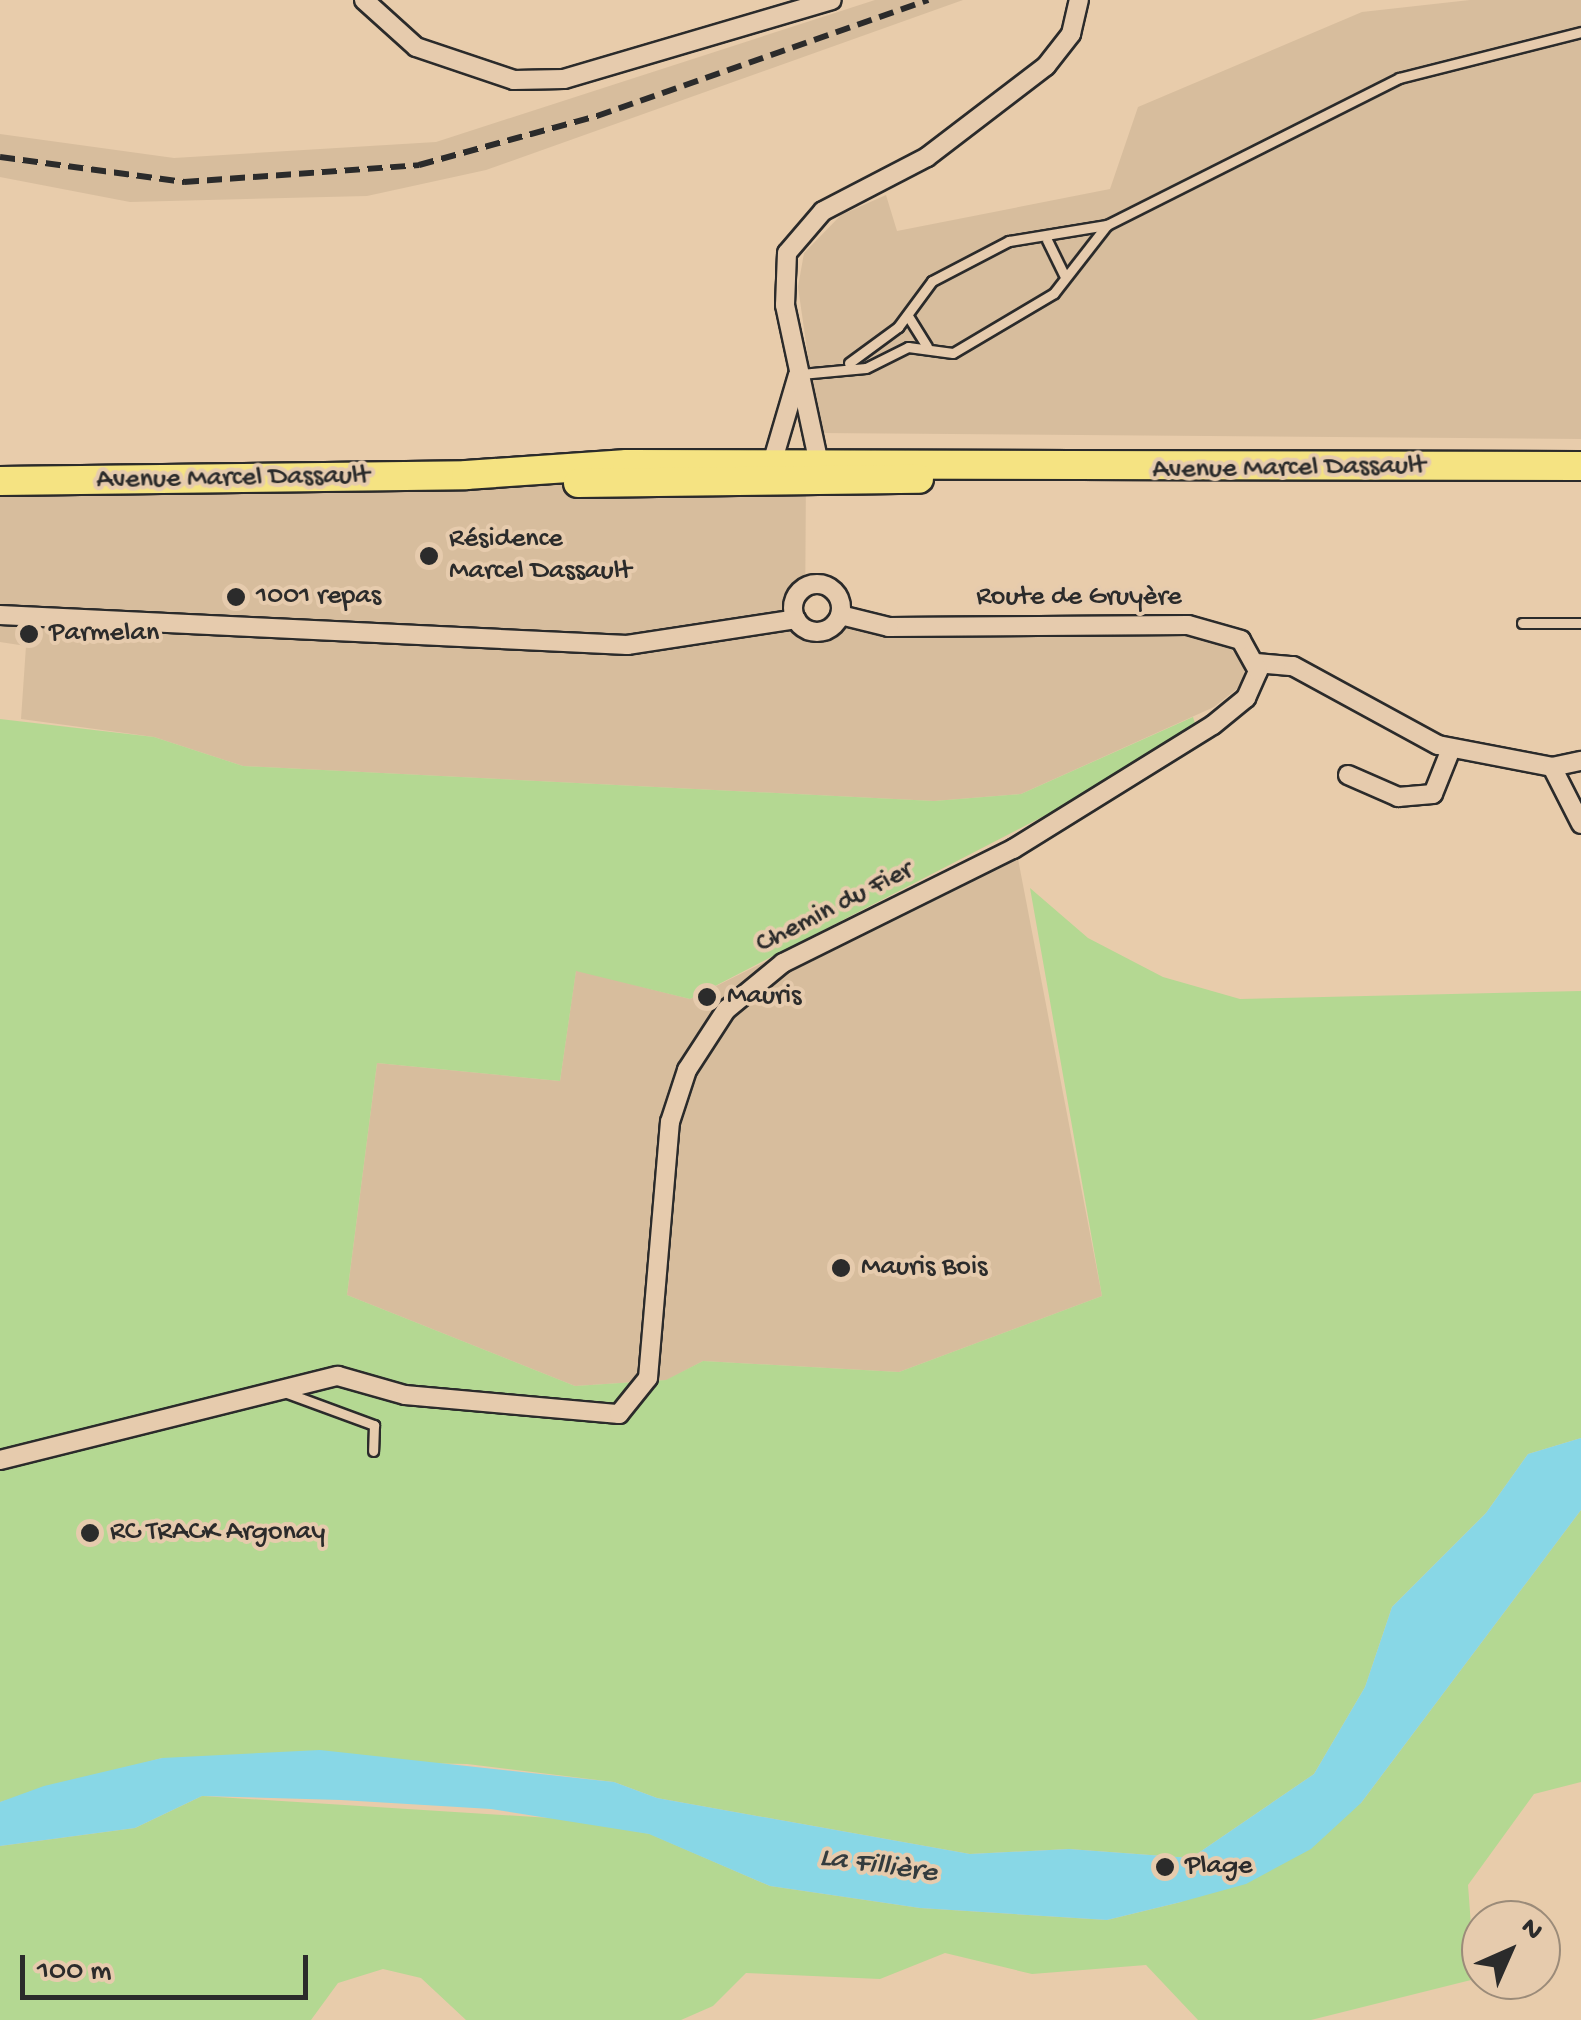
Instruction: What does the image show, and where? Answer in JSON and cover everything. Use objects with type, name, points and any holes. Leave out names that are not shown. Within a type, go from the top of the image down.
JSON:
[{"type":"main road","name":"Avenue Marcel Dassault","points":[[0,481],[1581,466]]},
{"type":"street","points":[[364,0],[416,48],[514,80],[564,79],[832,0]]},
{"type":"street","points":[[821,474],[798,375],[782,277],[802,231],[927,157],[1046,66],[1071,34],[1079,0]]},
{"type":"street","points":[[770,473],[798,375]]},
{"type":"street","points":[[0,615],[627,646],[796,619],[820,632],[840,615],[834,592],[814,585],[796,597],[796,619]]},
{"type":"street","name":"Route de Gruyère","points":[[840,615],[889,627],[1188,624],[1232,634],[1256,663]]},
{"type":"street","points":[[1256,663],[1292,666],[1451,749],[1552,767],[1581,761]]},
{"type":"street","name":"Chemin du Fier","points":[[275,1388],[338,1376],[405,1395],[555,1413],[619,1414],[638,1401],[654,1338],[670,1122],[688,1070],[726,1010],[783,963],[1013,848],[1213,725],[1252,691],[1256,663]]},
{"type":"street","points":[[1348,774],[1398,796],[1433,794],[1451,749]]},
{"type":"street","points":[[1552,767],[1581,824]]},
{"type":"street","points":[[0,1460],[275,1388]]},
{"type":"lane","points":[[798,375],[848,363],[908,316],[932,281],[1023,234],[1047,240],[1107,224],[1288,126],[1399,78],[1581,32]]},
{"type":"lane","points":[[848,363],[866,368],[928,347],[954,354],[1054,293],[1064,275],[1107,224]]},
{"type":"lane","points":[[1047,240],[1064,275]]},
{"type":"lane","points":[[908,316],[928,347]]},
{"type":"lane","points":[[1522,623],[1581,622]]},
{"type":"lane","points":[[275,1388],[374,1424],[373,1451]]},
{"type":"shaded area","points":[[875,0],[963,0],[486,170],[367,196],[130,202],[0,177],[0,134],[174,158],[436,142]]},
{"type":"shaded area","points":[[1470,0],[1581,0],[1581,439],[819,433],[798,287],[804,253],[841,215],[886,195],[897,231],[1110,189],[1138,107],[1362,12]]},
{"type":"shaded area","points":[[806,470],[805,627],[1184,626],[1231,649],[1245,665],[1242,685],[1214,707],[1021,794],[934,801],[243,766],[154,737],[21,719],[26,646],[0,642],[0,479]]},
{"type":"shaded area","points":[[1014,838],[1102,1296],[899,1372],[703,1361],[667,1380],[575,1386],[347,1295],[377,1063],[560,1081],[576,970],[690,999]]},
{"type":"green space","points":[[1193,717],[1199,736],[690,999],[576,971],[560,1081],[377,1063],[347,1295],[575,1386],[666,1380],[703,1361],[899,1372],[1102,1296],[1030,888],[1088,938],[1163,977],[1240,999],[1581,991],[1581,1438],[1528,1454],[1486,1513],[1392,1607],[1365,1687],[1314,1774],[1191,1858],[1069,1849],[970,1854],[657,1798],[614,1782],[467,1764],[162,1758],[0,1802],[0,719],[154,737],[243,766],[934,801],[1021,794]]},
{"type":"green space","points":[[1581,1510],[1581,1782],[1534,1794],[1468,1885],[1469,1900],[1461,1900],[1461,1982],[1311,2020],[1198,2020],[1146,1965],[1032,1974],[945,1953],[880,1979],[746,1973],[713,2006],[681,2020],[466,2020],[421,1978],[383,1969],[338,1983],[311,2020],[0,2020],[0,1846],[135,1828],[202,1796],[566,1819],[650,1834],[770,1886],[920,1908],[1107,1920],[1181,1902],[1361,1803]]},
{"type":"water","name":"La Fillière","points":[[1581,1438],[1581,1510],[1361,1803],[1311,1849],[1246,1884],[1181,1902],[1107,1920],[920,1908],[770,1886],[649,1834],[491,1809],[341,1800],[202,1796],[135,1828],[0,1846],[0,1802],[44,1786],[162,1758],[320,1750],[614,1782],[657,1798],[970,1854],[1069,1849],[1191,1858],[1314,1774],[1365,1687],[1392,1607],[1486,1513],[1528,1454]]},
{"type":"railway","points":[[0,157],[184,182],[419,165],[597,116],[928,0]]},
{"type":"place","name":"Résidence Marcel Dassault","points":[[429,556]]},
{"type":"place","name":"1001 repas","points":[[236,597]]},
{"type":"place","name":"Parmelan","points":[[29,634]]},
{"type":"place","name":"Mauris","points":[[707,997]]},
{"type":"place","name":"Mauris Bois","points":[[841,1268]]},
{"type":"place","name":"RC TRACK Argonay","points":[[90,1533]]},
{"type":"place","name":"Plage","points":[[1165,1867]]}]
